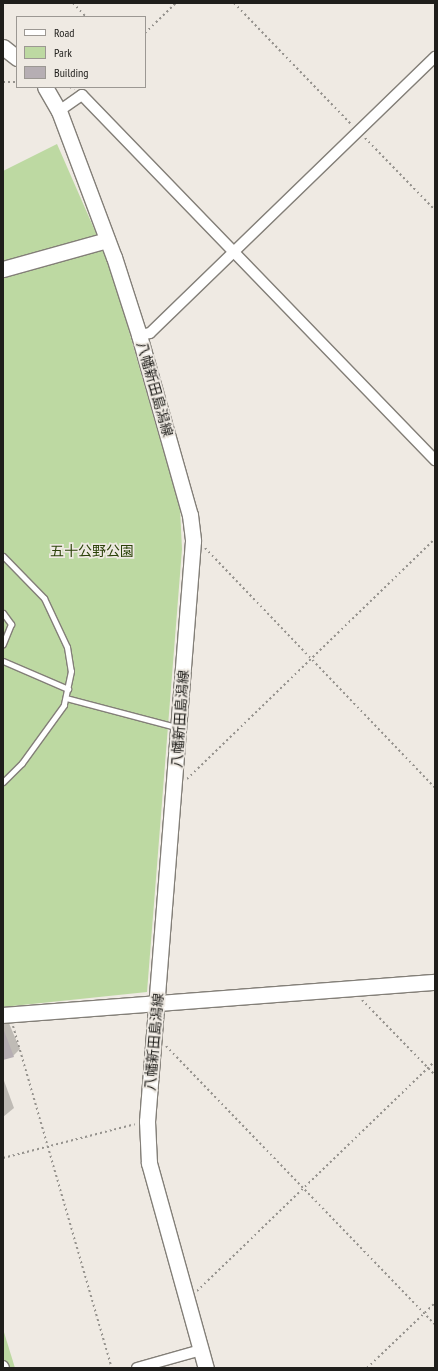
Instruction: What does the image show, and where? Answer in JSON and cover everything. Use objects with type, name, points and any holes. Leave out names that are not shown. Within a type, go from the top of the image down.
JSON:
[{"type":"main road","points":[[3,47],[16,57]]},
{"type":"main road","name":"八幡新田島潟線","points":[[46,88],[59,111],[107,240],[139,335],[185,490],[193,541],[148,1121],[149,1163],[206,1368]]},
{"type":"main road","points":[[3,269],[107,240]]},
{"type":"main road","points":[[6,1015],[158,1002],[435,982]]},
{"type":"street","points":[[139,335],[150,333],[435,57]]},
{"type":"street","points":[[59,111],[82,95],[435,460]]},
{"type":"street","points":[[136,1368],[201,1350]]},
{"type":"lane","points":[[3,556],[44,598],[58,625],[71,670],[66,698],[22,763],[3,782]]},
{"type":"lane","points":[[3,613],[11,624],[3,644]]},
{"type":"lane","points":[[3,661],[68,689]]},
{"type":"lane","points":[[66,698],[179,728]]},
{"type":"path","points":[[72,3],[85,16]]},
{"type":"path","points":[[146,32],[176,3]]},
{"type":"path","points":[[234,3],[435,210]]},
{"type":"path","points":[[3,82],[16,82]]},
{"type":"path","points":[[175,784],[186,779],[435,539]]},
{"type":"path","points":[[193,541],[204,547],[435,788]]},
{"type":"path","points":[[351,989],[435,1075]]},
{"type":"path","points":[[6,1015],[49,1145],[112,1368]]},
{"type":"path","points":[[155,1039],[165,1045],[435,1325]]},
{"type":"path","points":[[187,1296],[196,1292],[435,1061]]},
{"type":"path","points":[[3,1158],[49,1145],[148,1121]]},
{"type":"path","points":[[367,1368],[435,1303]]},
{"type":"green space","name":"五十公野公園","points":[[57,144],[110,265],[180,509],[182,549],[147,992],[3,1007],[3,171]]},
{"type":"green space","points":[[3,1329],[15,1368],[3,1368]]},
{"type":"building","points":[[3,1028],[14,1057],[3,1060]]}]
